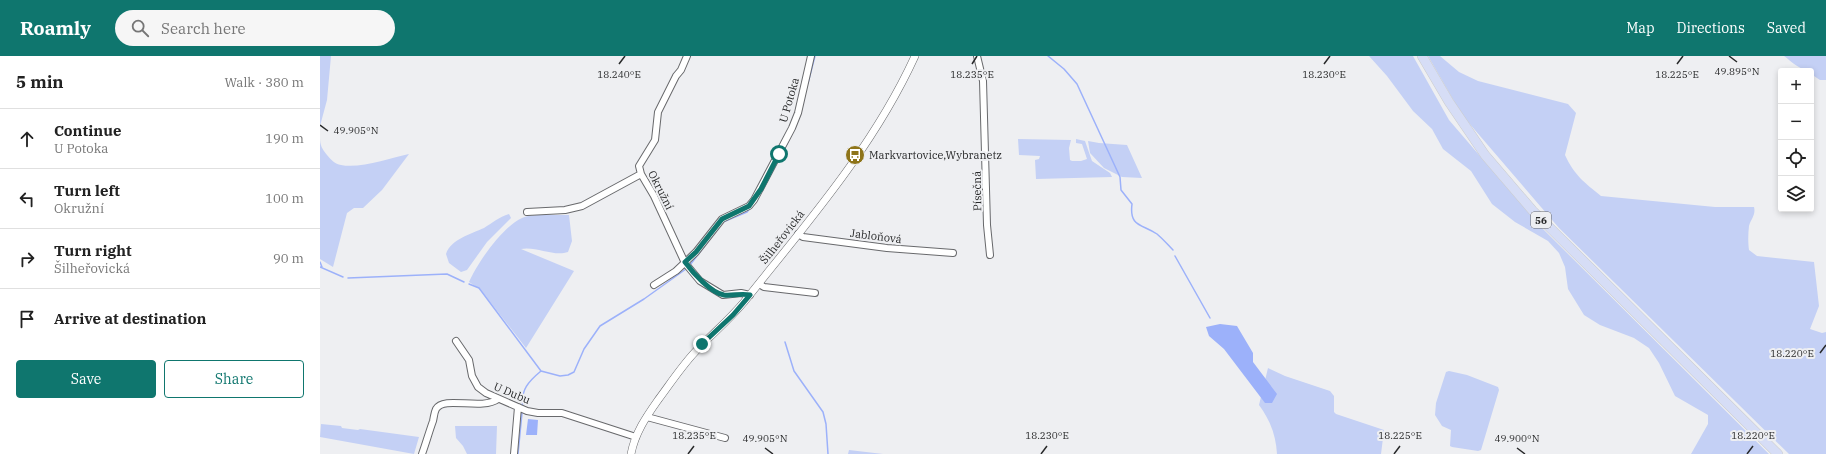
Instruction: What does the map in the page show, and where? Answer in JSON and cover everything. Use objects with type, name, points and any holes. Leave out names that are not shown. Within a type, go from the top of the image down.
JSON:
[{"type":"main road","name":"56","points":[[1422,56],[1468,130],[1506,181],[1552,232],[1778,454]]},
{"type":"street","name":"Okružní","points":[[687,56],[658,112],[655,140],[639,166],[641,174],[654,196],[685,262],[700,281],[723,295],[741,293],[750,295]]},
{"type":"street","name":"U Potoka","points":[[654,285],[676,271],[696,252],[722,219],[749,206],[758,194],[789,134],[798,113],[811,56]]},
{"type":"street","name":"Šilheřovická","points":[[631,454],[636,437],[646,417],[686,362],[733,315],[750,295],[859,155],[895,98],[915,56]]},
{"type":"street","name":"Písečná","points":[[977,56],[983,81],[990,255]]},
{"type":"street","points":[[527,212],[565,210],[582,206],[641,174]]},
{"type":"street","name":"Jabloňová","points":[[798,234],[803,237],[880,247],[953,253]]},
{"type":"street","points":[[759,284],[764,287],[814,293]]},
{"type":"street","name":"U Dubu","points":[[456,341],[469,360],[472,376],[478,387],[486,393],[528,411],[538,413],[562,413],[636,437]]},
{"type":"street","points":[[422,454],[434,414],[437,408],[442,404],[449,402],[486,404],[492,403],[498,399]]},
{"type":"street","points":[[514,454],[518,407]]},
{"type":"street","points":[[646,417],[725,438]]},
{"type":"shaded area","points":[[320,56],[331,56],[327,100],[320,126]]},
{"type":"shaded area","points":[[1369,56],[1413,56],[1449,120],[1542,228],[1769,454],[1691,454],[1708,424],[1708,415],[1675,396],[1659,363],[1649,348],[1634,338],[1600,325],[1584,315],[1568,289],[1565,267],[1559,253],[1548,241],[1515,222],[1492,204],[1471,171],[1443,149],[1432,129],[1413,111],[1387,76]]},
{"type":"shaded area","points":[[1428,56],[1440,56],[1459,72],[1478,81],[1568,104],[1576,113],[1565,155],[1576,173],[1585,183],[1601,196],[1715,207],[1754,207],[1754,215],[1749,226],[1749,250],[1757,256],[1814,262],[1819,306],[1810,329],[1822,333],[1826,332],[1826,454],[1789,454],[1559,228],[1462,115]]},
{"type":"shaded area","points":[[1784,56],[1826,56],[1826,80],[1820,80],[1814,76],[1814,68],[1800,68]]},
{"type":"shaded area","points":[[320,138],[321,145],[325,153],[333,162],[341,165],[357,166],[409,154],[382,190],[363,208],[354,208],[347,213],[333,267],[320,259]]},
{"type":"shaded area","points":[[1018,139],[1071,140],[1069,148],[1070,160],[1072,161],[1087,159],[1082,144],[1076,143],[1076,139],[1085,141],[1092,161],[1110,173],[1112,177],[1036,179],[1035,160],[1039,159],[1040,156],[1019,155]]},
{"type":"shaded area","points":[[1088,141],[1127,145],[1142,178],[1122,177],[1104,168],[1090,153]]},
{"type":"shaded area","points":[[509,214],[511,218],[487,242],[467,270],[461,272],[449,263],[446,254],[452,244]]},
{"type":"shaded area","points":[[533,215],[569,215],[572,241],[568,252],[557,253],[527,248],[521,249],[574,271],[526,348],[481,290],[469,282],[484,255],[499,237],[514,223],[522,218]]},
{"type":"shaded area","points":[[1268,368],[1285,376],[1330,391],[1334,396],[1334,412],[1336,414],[1384,430],[1381,454],[1277,454],[1272,428],[1259,405]]},
{"type":"shaded area","points":[[1449,371],[1467,375],[1498,387],[1499,390],[1481,450],[1478,451],[1450,446],[1451,430],[1442,426],[1435,415],[1436,403],[1446,372]]},
{"type":"shaded area","points":[[321,424],[341,426],[342,428],[419,437],[414,454],[320,437]]},
{"type":"shaded area","points":[[455,426],[497,426],[496,454],[467,454],[463,446],[456,438]]},
{"type":"shaded area","points":[[849,450],[883,454],[848,454]]},
{"type":"water","points":[[1220,324],[1237,326],[1253,353],[1253,362],[1277,394],[1272,403],[1265,403],[1224,349],[1209,336],[1206,327]]},
{"type":"water","points":[[528,419],[538,420],[537,435],[526,435]]},
{"type":"waterway","points":[[808,83],[815,56]]},
{"type":"waterway","points":[[1048,56],[1064,69],[1077,84],[1120,177],[1121,190],[1132,204],[1133,217],[1135,221],[1157,234],[1173,250]]},
{"type":"waterway","points":[[762,191],[789,140]]},
{"type":"waterway","points":[[690,265],[723,222],[747,212],[756,201]]},
{"type":"waterway","points":[[1175,256],[1210,318]]},
{"type":"waterway","points":[[320,262],[322,267]]},
{"type":"waterway","points":[[320,267],[343,277]]},
{"type":"waterway","points":[[523,407],[522,401],[526,386],[541,371],[560,376],[568,375],[574,372],[584,349],[600,326],[644,299],[686,269]]},
{"type":"waterway","points":[[348,278],[447,274],[464,282]]},
{"type":"waterway","points":[[469,284],[479,288],[541,371]]},
{"type":"waterway","points":[[785,342],[794,371],[823,412],[826,424],[828,454]]},
{"type":"waterway","points":[[518,454],[522,413]]},
{"type":"place","name":"Markvartovice,Wybranetz","points":[[855,155]]},
{"type":"route","points":[[702,344],[733,315],[750,295],[741,293],[723,295],[700,281],[685,262],[696,252],[718,222],[728,215],[749,206],[761,189],[779,154]]}]
